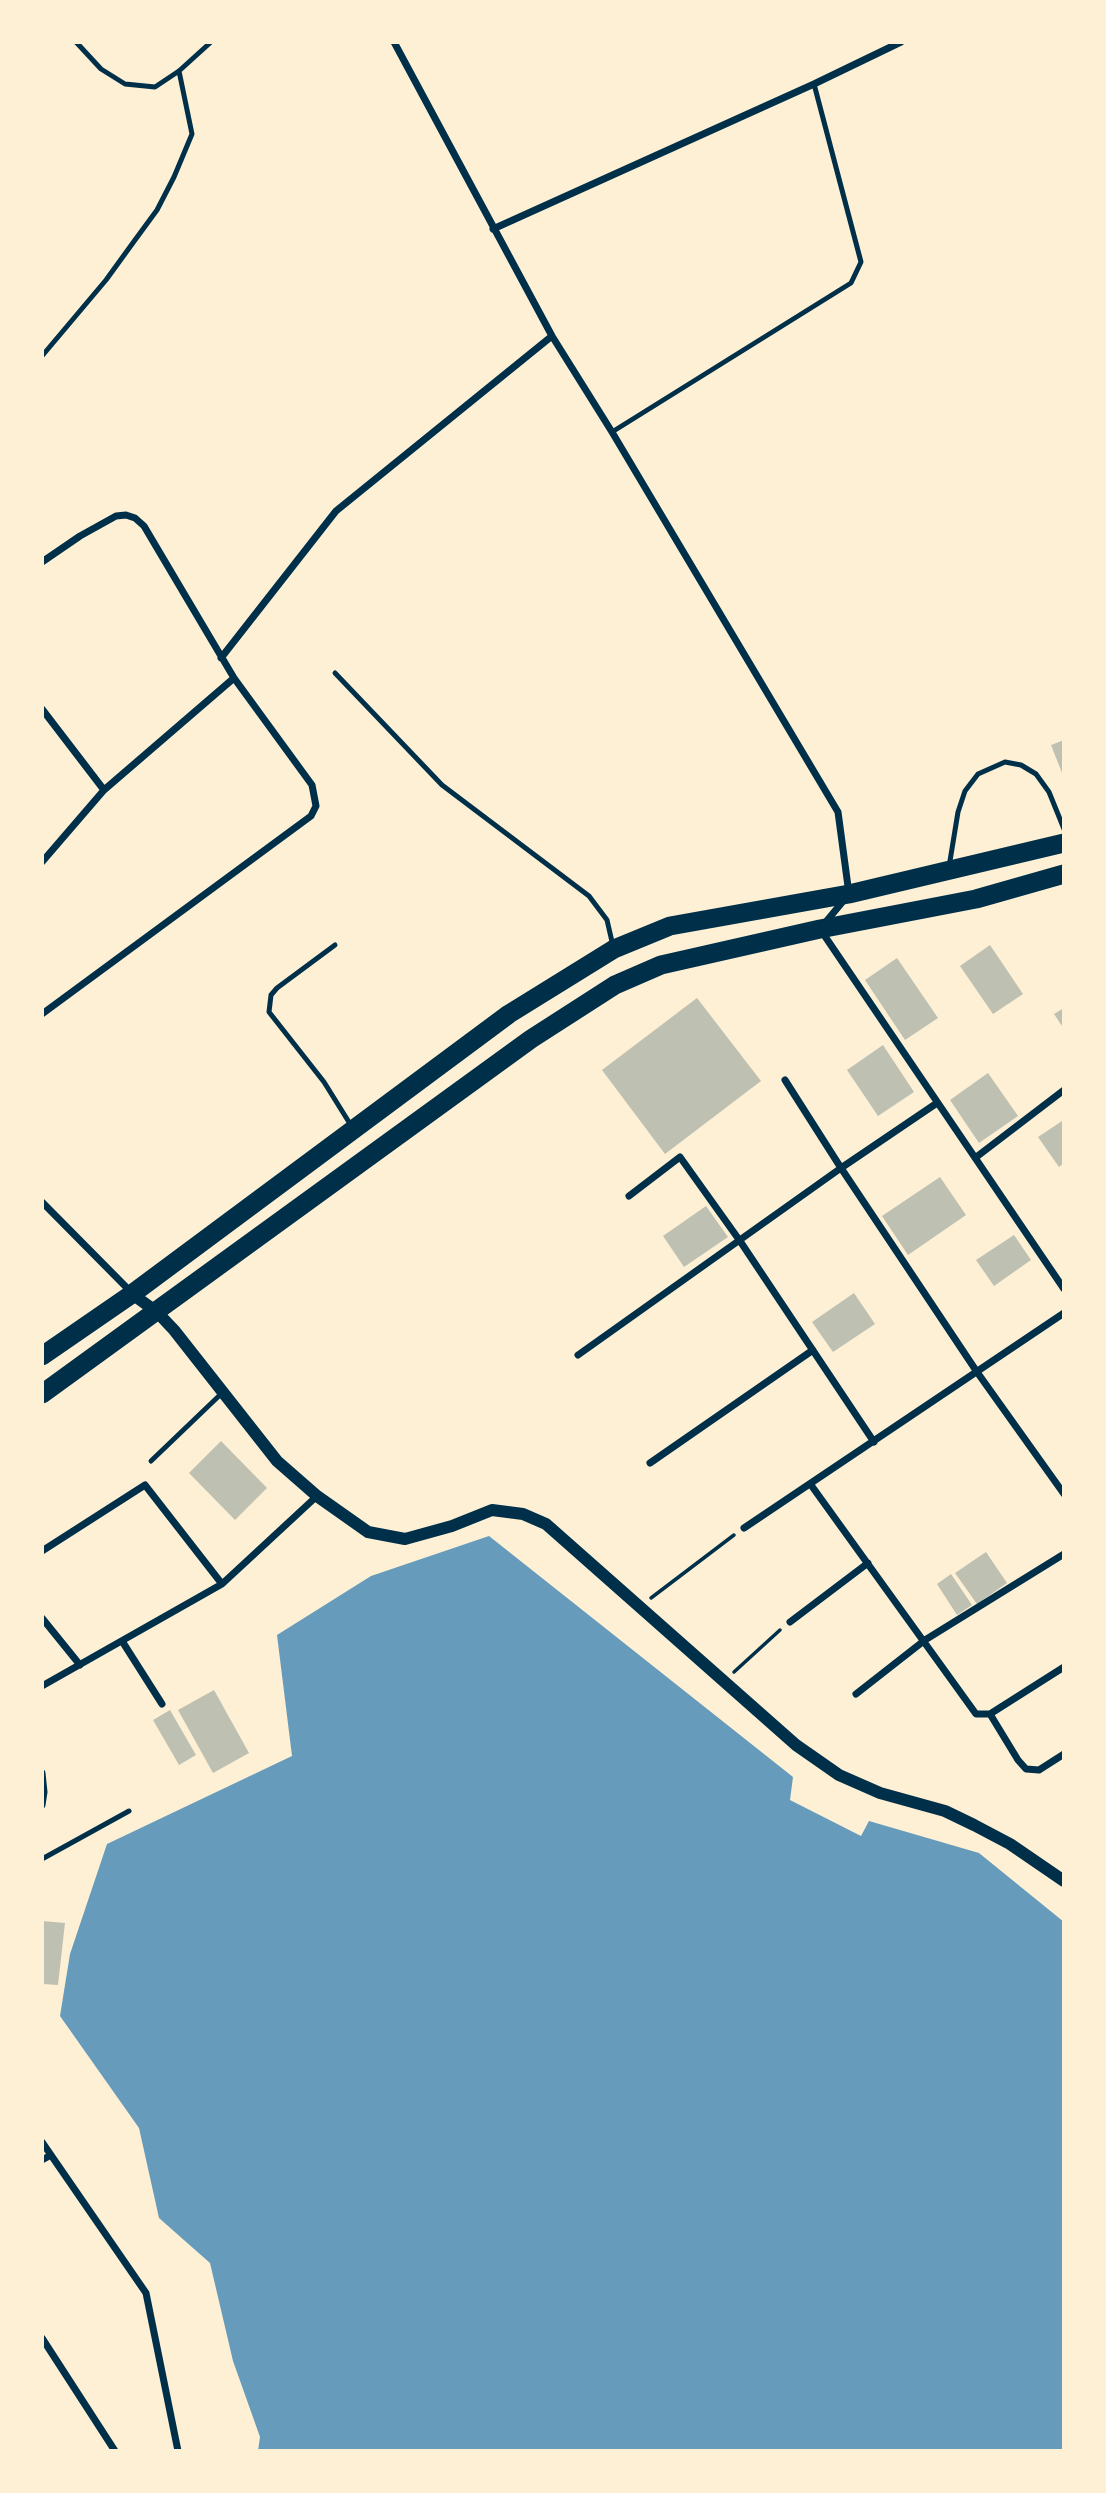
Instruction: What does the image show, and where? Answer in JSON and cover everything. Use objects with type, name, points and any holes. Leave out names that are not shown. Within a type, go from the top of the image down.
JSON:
[{"type":"highway","points":[[42,1356],[132,1294],[509,1014],[614,950],[670,926],[849,894],[1064,843]]},
{"type":"highway","points":[[42,1394],[531,1039],[615,985],[661,965],[820,929],[976,899],[1064,874]]},
{"type":"street","points":[[394,42],[552,336],[838,812],[849,894],[820,929],[1064,1289]]},
{"type":"street","points":[[494,229],[901,42]]},
{"type":"street","points":[[221,658],[336,511],[552,336]]},
{"type":"street","points":[[42,562],[116,516],[126,515],[144,526],[221,658],[312,785],[316,806],[311,816],[42,1014]]},
{"type":"street","points":[[42,862],[104,790],[234,678]]},
{"type":"street","points":[[42,709],[104,790]]},
{"type":"street","points":[[785,1080],[977,1372],[1064,1494]]},
{"type":"street","points":[[975,1158],[1064,1090]]},
{"type":"street","points":[[578,1355],[937,1103]]},
{"type":"street","points":[[629,1196],[680,1157],[740,1241],[874,1442]]},
{"type":"street","points":[[42,1202],[132,1294],[157,1312],[174,1330],[277,1461],[317,1496],[368,1532],[405,1539],[452,1527],[492,1510],[523,1514],[547,1524],[796,1745],[839,1775],[880,1793],[945,1811],[1010,1844],[1064,1881]]},
{"type":"street","points":[[744,1528],[1064,1313]]},
{"type":"street","points":[[650,1463],[813,1350]]},
{"type":"street","points":[[42,1551],[145,1485],[222,1584]]},
{"type":"street","points":[[811,1485],[976,1714],[990,1714],[1064,1667]]},
{"type":"street","points":[[42,1686],[222,1584],[317,1496]]},
{"type":"street","points":[[856,1694],[925,1640],[1064,1554]]},
{"type":"street","points":[[790,1622],[869,1563]]},
{"type":"street","points":[[42,1618],[80,1665]]},
{"type":"street","points":[[122,1641],[162,1704]]},
{"type":"street","points":[[990,1714],[1026,1769],[1039,1770],[1064,1754]]},
{"type":"street","points":[[42,1773],[42,1805]]},
{"type":"street","points":[[42,2142],[146,2293],[178,2451]]},
{"type":"street","points":[[42,2160],[51,2154]]},
{"type":"street","points":[[42,2338],[115,2451]]},
{"type":"lane","points":[[76,42],[101,69],[125,84],[155,87],[211,42]]},
{"type":"lane","points":[[42,356],[128,250],[157,210],[174,177],[192,134],[178,71]]},
{"type":"lane","points":[[612,432],[851,283],[861,262],[814,84]]},
{"type":"lane","points":[[335,673],[442,785],[589,896],[607,920],[614,950]]},
{"type":"lane","points":[[949,870],[958,812],[965,791],[978,774],[1004,762],[1021,765],[1036,774],[1049,792],[1064,829]]},
{"type":"lane","points":[[335,945],[277,988],[271,995],[270,1012],[324,1082],[354,1129]]},
{"type":"lane","points":[[151,1461],[222,1393]]},
{"type":"lane","points":[[42,1859],[128,1811]]},
{"type":"path","points":[[641,1606],[744,1528]]},
{"type":"path","points":[[724,1680],[790,1622]]},
{"type":"water","points":[[489,1536],[793,1777],[790,1800],[861,1836],[869,1821],[979,1853],[1064,1922],[1064,2451],[258,2451],[260,2437],[233,2361],[210,2263],[159,2218],[139,2128],[60,2016],[70,1954],[107,1844],[292,1756],[277,1635],[371,1576]]},
{"type":"building","points":[[1064,740],[1064,778],[1051,745]]},
{"type":"building","points":[[990,945],[1023,994],[993,1014],[960,966]]},
{"type":"building","points":[[897,958],[938,1018],[905,1040],[865,980]]},
{"type":"building","points":[[697,998],[761,1081],[665,1154],[602,1070]]},
{"type":"building","points":[[1064,1008],[1064,1029],[1054,1014]]},
{"type":"building","points":[[883,1045],[914,1092],[878,1116],[847,1070]]},
{"type":"building","points":[[988,1073],[1018,1116],[979,1143],[950,1100]]},
{"type":"building","points":[[1062,1121],[1064,1163],[1059,1167],[1038,1137]]},
{"type":"building","points":[[940,1177],[966,1215],[908,1255],[882,1216]]},
{"type":"building","points":[[706,1206],[728,1237],[684,1267],[663,1236]]},
{"type":"building","points":[[1014,1235],[1031,1260],[994,1286],[976,1260]]},
{"type":"building","points":[[854,1293],[875,1324],[833,1352],[812,1322]]},
{"type":"building","points":[[221,1441],[267,1488],[235,1520],[189,1473]]},
{"type":"building","points":[[986,1552],[1007,1583],[977,1604],[955,1573]]},
{"type":"building","points":[[951,1574],[972,1605],[957,1615],[937,1584]]},
{"type":"building","points":[[214,1690],[249,1753],[213,1773],[178,1710]]},
{"type":"building","points":[[170,1710],[196,1755],[179,1765],[153,1720]]},
{"type":"building","points":[[42,1921],[65,1923],[58,1985],[42,1984]]}]
